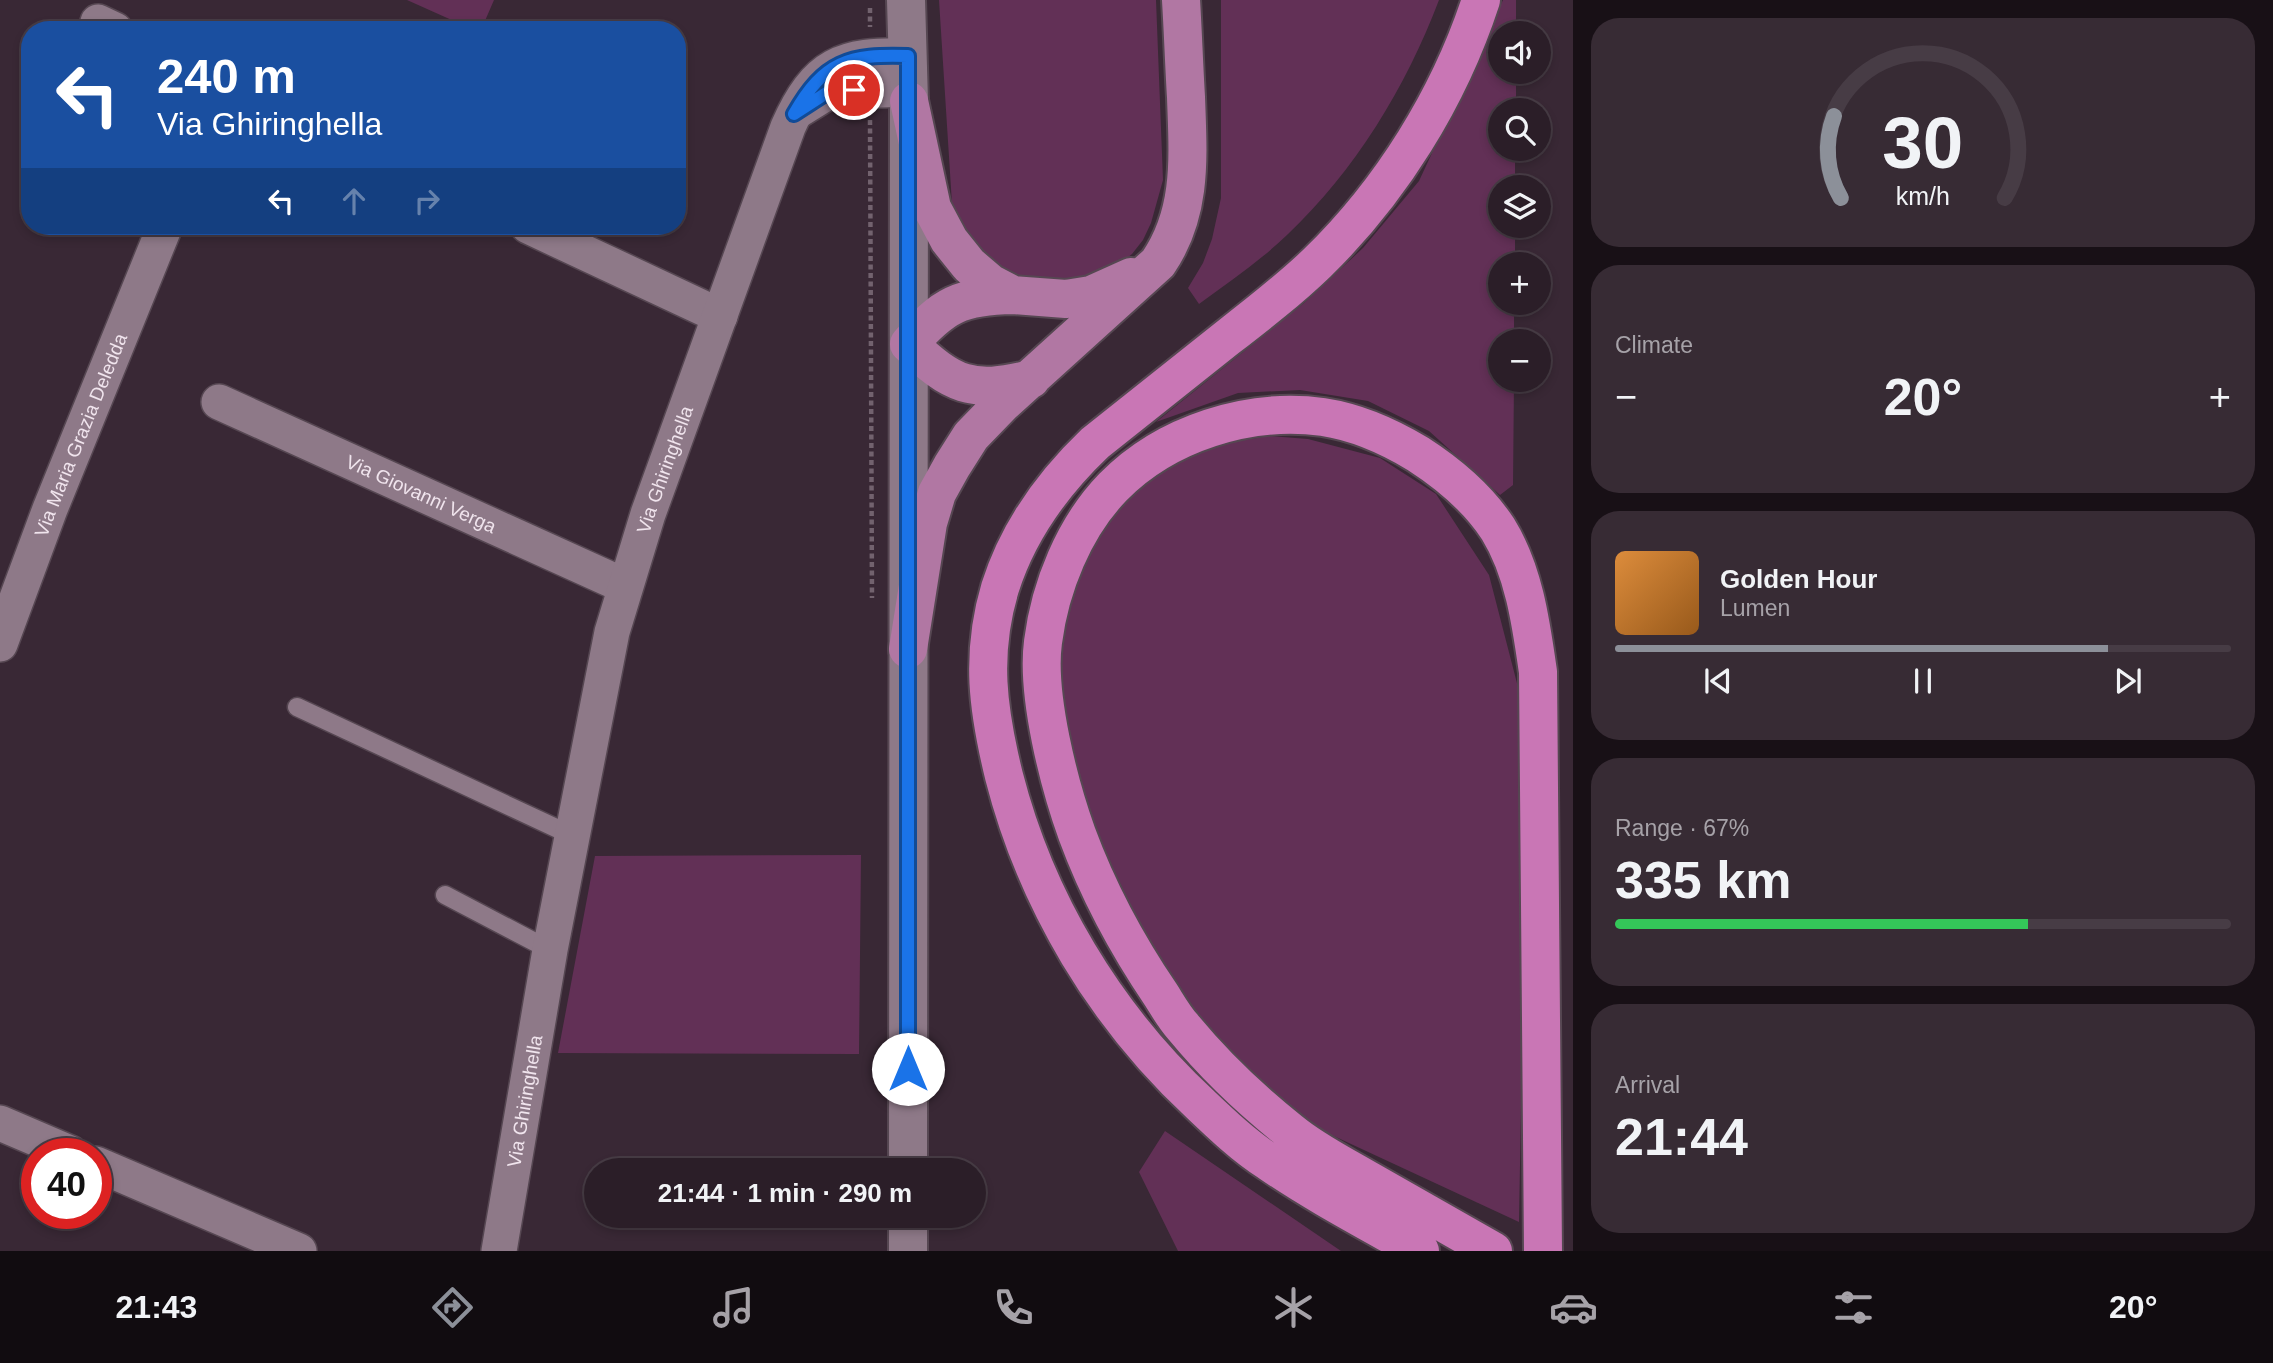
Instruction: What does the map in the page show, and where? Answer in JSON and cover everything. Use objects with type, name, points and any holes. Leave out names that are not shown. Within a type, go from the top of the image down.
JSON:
[{"type":"highway","points":[[1420,1251],[1266,1160],[1178,1083],[1118,1012],[1069,939],[1031,859],[993,732],[987,676],[1000,589],[1020,540],[1047,495],[1095,443],[1294,284],[1340,239],[1387,180],[1436,105],[1452,75],[1481,0]]},
{"type":"highway","points":[[1493,1251],[1306,1144],[1221,1070],[1175,1017],[1147,975],[1099,886],[1074,827],[1049,724],[1042,676],[1043,639],[1056,584],[1088,519],[1113,487],[1134,467],[1200,432],[1236,421],[1294,415],[1336,420],[1402,443],[1443,470],[1474,498],[1499,530],[1514,563],[1528,610],[1538,672],[1543,1251]]},
{"type":"main road","points":[[908,649],[928,523],[937,493],[971,436],[1002,404],[1158,263],[1176,234],[1187,184],[1188,145],[1181,0]]},
{"type":"main road","points":[[908,82],[922,170],[939,224],[969,265],[990,284],[1013,295]]},
{"type":"main road","points":[[1031,379],[1000,387],[975,385],[952,379],[934,368],[909,344],[931,319],[953,305],[988,296],[1066,299],[1091,295],[1117,285],[1158,263]]},
{"type":"street","points":[[906,0],[909,344],[908,1158]]},
{"type":"street","name":"Via Ghiringhella","points":[[499,1251],[550,950],[612,632],[648,514],[794,114],[815,82],[833,66],[856,58],[870,73],[908,82]]},
{"type":"street","name":"Via Maria Grazia Deledda","points":[[0,644],[50,509],[161,235]]},
{"type":"street","points":[[547,235],[720,316]]},
{"type":"street","name":"Via Giovanni Verga","points":[[219,402],[625,586]]},
{"type":"street","points":[[0,1124],[34,1138]]},
{"type":"street","points":[[112,1171],[299,1251]]},
{"type":"street","points":[[908,1228],[908,1251]]},
{"type":"lane","points":[[297,707],[571,835]]},
{"type":"lane","points":[[445,895],[550,950]]},
{"type":"path","points":[[870,0],[872,603]]},
{"type":"shaded area","points":[[407,0],[494,0],[485,21],[454,21]]},
{"type":"shaded area","points":[[939,0],[1156,0],[1163,180],[1151,223],[1143,240],[1122,262],[1075,282],[1032,287],[976,254],[959,224],[952,204]]},
{"type":"shaded area","points":[[1221,0],[1439,0],[1394,96],[1335,184],[1277,245],[1199,304],[1188,288],[1203,263],[1212,239],[1221,198]]},
{"type":"shaded area","points":[[1503,0],[1516,0],[1516,21],[1493,21]]},
{"type":"shaded area","points":[[1488,32],[1488,84],[1516,84],[1516,98],[1488,98],[1488,161],[1515,161],[1515,175],[1488,175],[1488,238],[1515,238],[1515,252],[1488,252],[1488,315],[1514,315],[1514,329],[1488,329],[1488,392],[1514,392],[1513,485],[1500,495],[1429,431],[1368,401],[1300,390],[1238,393],[1156,422],[1304,303],[1363,248],[1419,181]]},
{"type":"shaded area","points":[[1269,436],[1308,439],[1380,458],[1436,494],[1489,575],[1519,691],[1527,770],[1519,1222],[1295,1118],[1217,1041],[1148,942],[1099,838],[1064,734],[1058,648],[1067,601],[1103,524],[1128,496],[1195,453],[1226,443]]},
{"type":"shaded area","points":[[861,855],[859,1054],[558,1053],[595,856]]},
{"type":"shaded area","points":[[1165,1131],[1341,1251],[1178,1251],[1139,1172]]},
{"type":"route","points":[[854,90],[828,92],[794,114],[815,82],[833,66],[856,58],[908,56],[908,1069]]}]
